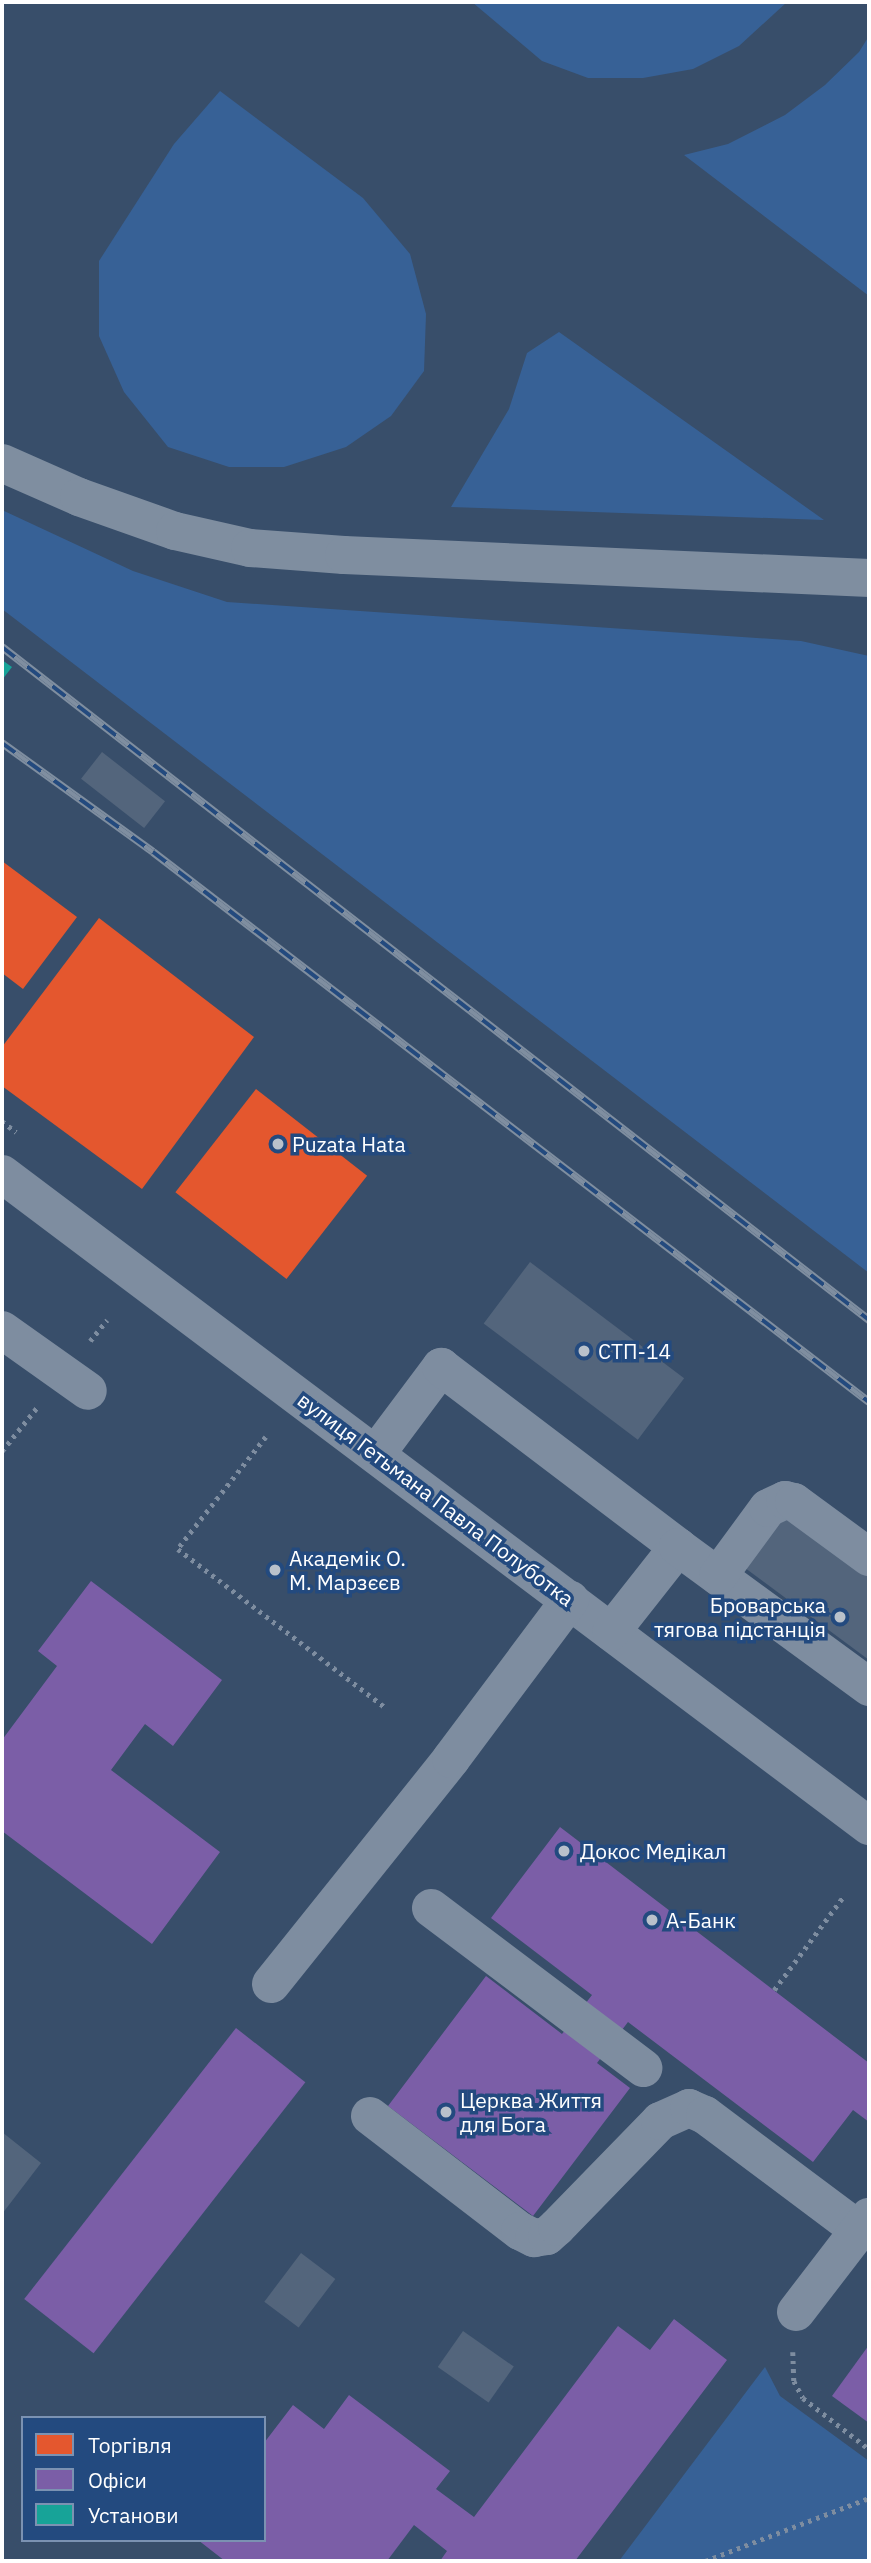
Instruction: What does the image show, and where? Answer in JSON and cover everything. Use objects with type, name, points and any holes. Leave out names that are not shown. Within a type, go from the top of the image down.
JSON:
[{"type":"highway","points":[[2,463],[79,496],[175,531],[250,548],[344,555],[869,578]]},
{"type":"street","name":"вулиця Гетьмана Павла Полуботка","points":[[2,1174],[869,1826]]},
{"type":"street","points":[[2,1330],[88,1391]]},
{"type":"street","points":[[376,1454],[441,1367],[869,1688]]},
{"type":"street","points":[[718,1576],[768,1508],[785,1500],[794,1502],[869,1557]]},
{"type":"street","points":[[611,1632],[678,1547]]},
{"type":"street","points":[[271,1984],[444,1752],[570,1600]]},
{"type":"street","points":[[431,1908],[643,2068]]},
{"type":"street","points":[[370,2116],[520,2231],[534,2238],[547,2236],[557,2227],[660,2121],[689,2109],[705,2115],[864,2224],[796,2312]]},
{"type":"path","points":[[266,1437],[178,1549],[386,1708]]},
{"type":"path","points":[[774,1990],[843,1897]]},
{"type":"path","points":[[796,2312],[792,2358],[794,2381],[803,2398],[869,2449]]},
{"type":"path","points":[[705,2561],[869,2498]]},
{"type":"shaded area","points":[[472,2],[787,2],[739,46],[693,69],[643,78],[588,78],[542,61]]},
{"type":"shaded area","points":[[869,36],[869,296],[684,155],[728,144],[785,115],[825,85],[859,52]]},
{"type":"shaded area","points":[[220,91],[363,198],[410,254],[426,314],[424,371],[391,416],[346,447],[284,467],[229,467],[168,447],[124,392],[99,336],[99,261],[174,144]]},
{"type":"shaded area","points":[[559,332],[824,520],[451,507],[509,409],[527,353]]},
{"type":"shaded area","points":[[2,510],[133,571],[227,602],[801,641],[869,656],[869,1273],[2,609]]},
{"type":"shaded area","points":[[765,2367],[780,2396],[869,2461],[869,2561],[619,2561]]},
{"type":"building: Торгівля","points":[[2,861],[77,917],[23,989],[2,973]]},
{"type":"building: Торгівля","points":[[99,918],[254,1037],[142,1189],[2,1086],[2,1047]]},
{"type":"building: Торгівля","points":[[256,1089],[367,1176],[286,1279],[175,1192]]},
{"type":"building: Офіси","points":[[91,1581],[222,1680],[173,1746],[145,1724],[111,1770],[220,1852],[152,1944],[2,1831],[2,1740],[57,1666],[38,1651]]},
{"type":"building: Офіси","points":[[560,1827],[869,2063],[869,2122],[853,2110],[813,2162],[628,2022],[597,2063],[630,2088],[533,2216],[388,2106],[486,1976],[562,2034],[592,1995],[491,1918]]},
{"type":"building: Офіси","points":[[236,2028],[305,2082],[94,2353],[24,2299]]},
{"type":"building: Офіси","points":[[674,2319],[727,2360],[575,2561],[440,2561],[447,2551],[414,2525],[387,2561],[225,2561],[201,2542],[266,2542],[266,2440],[293,2405],[324,2429],[349,2395],[450,2471],[436,2489],[474,2517],[618,2326],[650,2350]]},
{"type":"building: Офіси","points":[[869,2345],[869,2423],[832,2396]]},
{"type":"building: Установи","points":[[2,660],[12,667],[2,680]]},
{"type":"building: Інше","points":[[102,752],[165,801],[144,828],[81,779]]},
{"type":"building: Інше","name":"СТП-14","points":[[530,1262],[684,1378],[638,1440],[484,1323]]},
{"type":"building: Інше","name":"Броварська тягова підстанція","points":[[782,1509],[869,1574],[869,1660],[741,1565]]},
{"type":"building: Інше","points":[[2,2132],[41,2163],[2,2214]]},
{"type":"building: Інше","points":[[301,2253],[335,2279],[299,2328],[264,2302]]},
{"type":"building: Інше","points":[[463,2331],[514,2367],[489,2403],[438,2367]]},
{"type":"railway","points":[[2,647],[869,1320]]},
{"type":"railway","points":[[2,743],[153,852],[869,1402]]},
{"type":"place","name":"Puzata Hata","points":[[278,1144]]},
{"type":"place","name":"СТП-14","points":[[584,1351]]},
{"type":"place","name":"Академік О. М. Марзєєв","points":[[275,1570]]},
{"type":"place","name":"Броварська тягова підстанція","points":[[840,1617]]},
{"type":"place","name":"Докос Медікал","points":[[564,1851]]},
{"type":"place","name":"А-Банк","points":[[652,1920]]},
{"type":"place","name":"Церква Життя для Бога","points":[[446,2112]]}]
